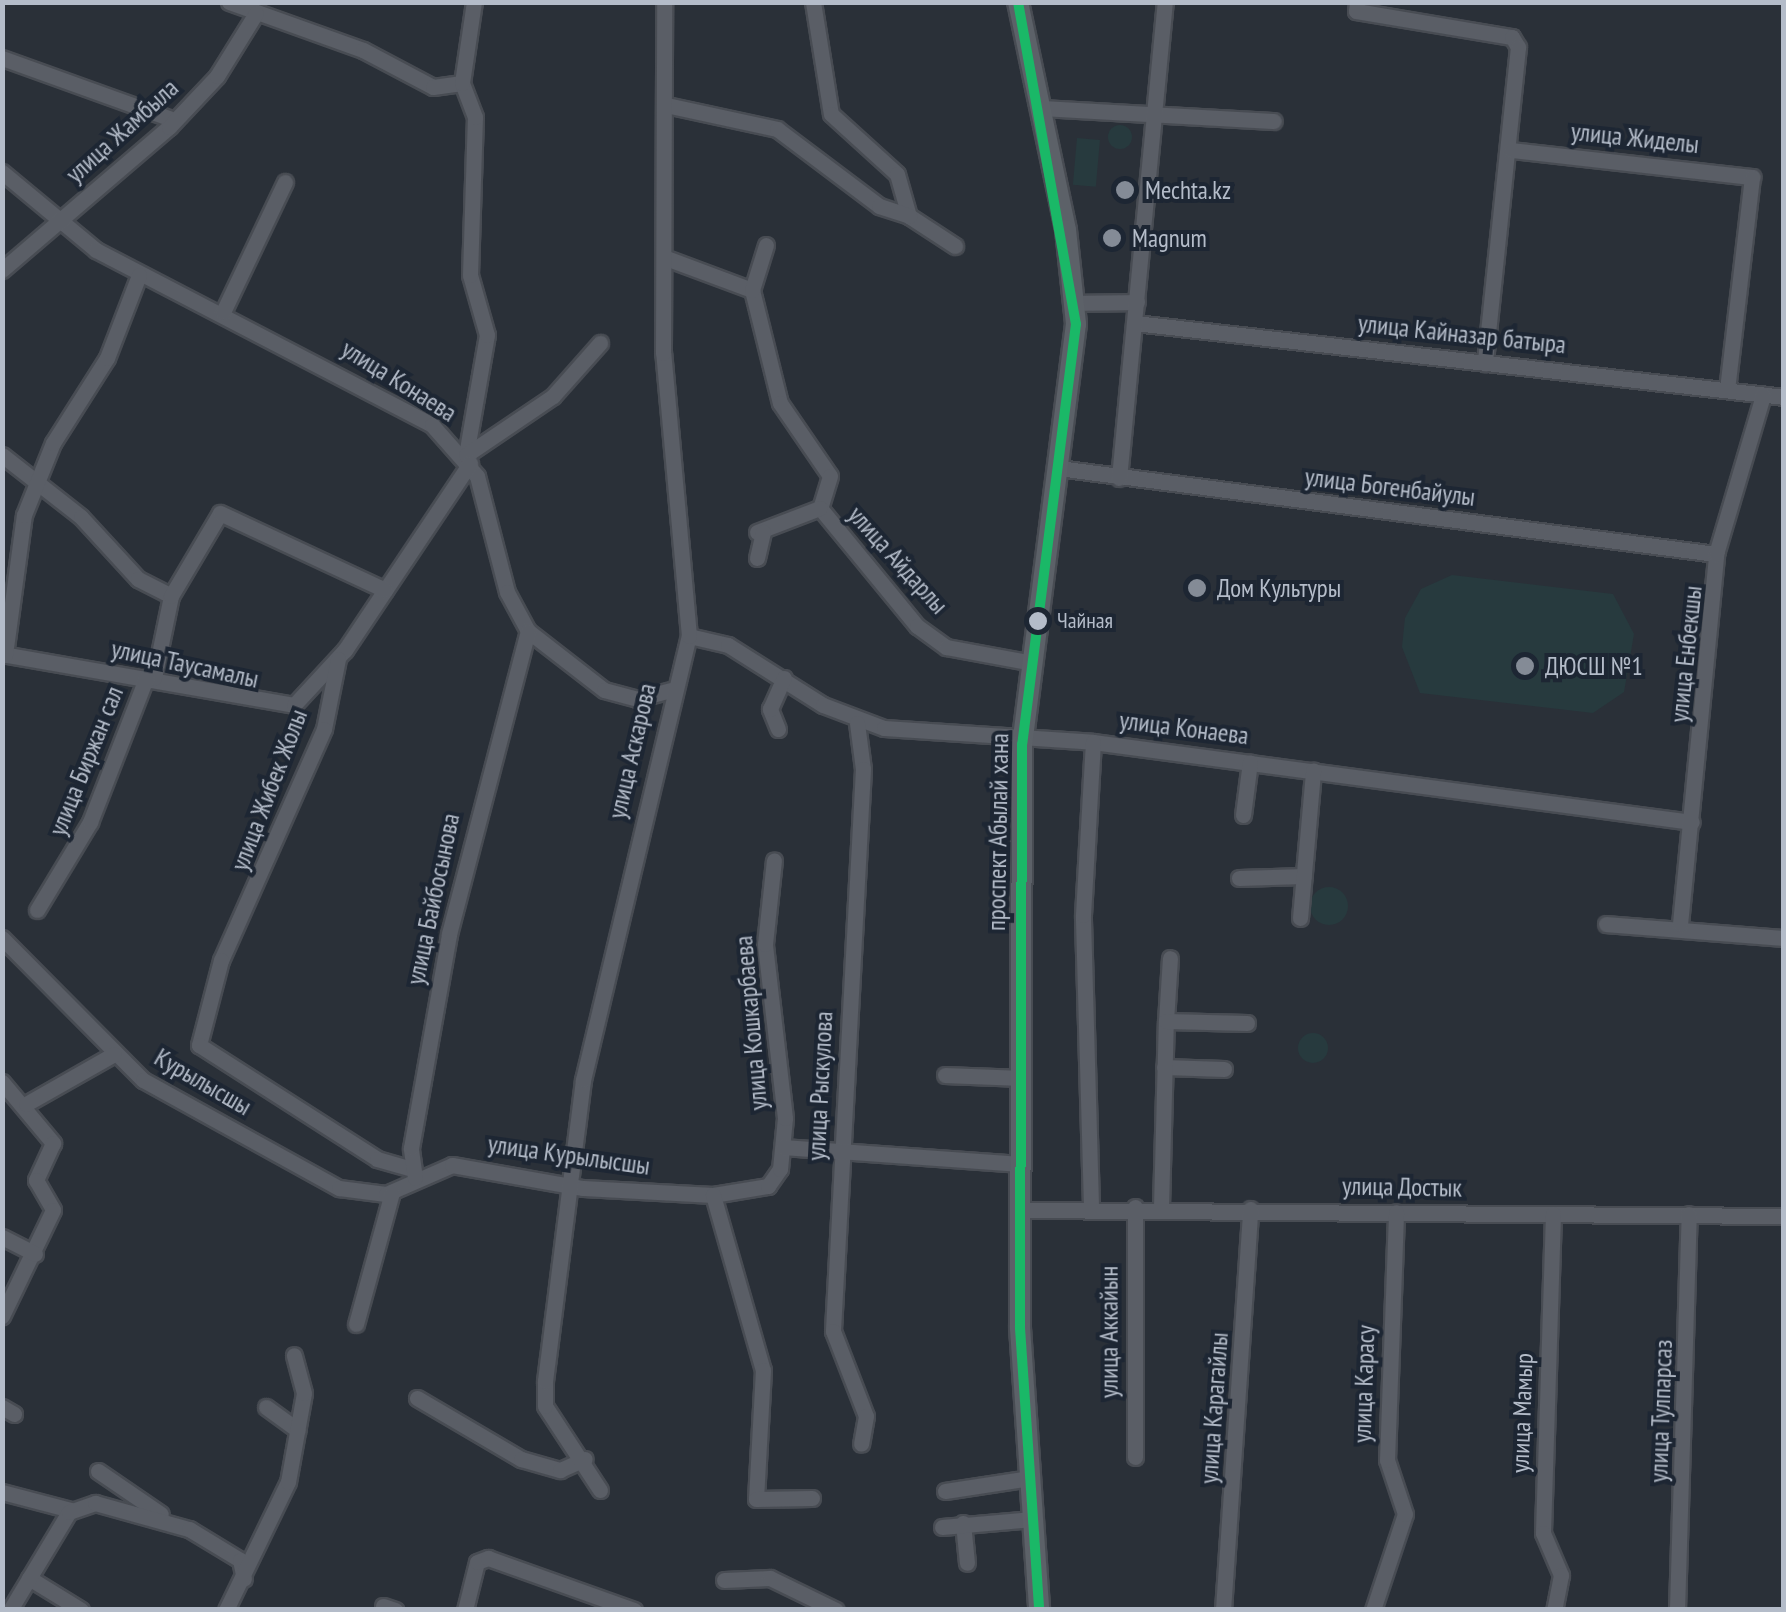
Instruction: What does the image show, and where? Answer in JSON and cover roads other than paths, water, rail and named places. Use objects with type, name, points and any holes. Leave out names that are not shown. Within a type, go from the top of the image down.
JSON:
[{"type":"main road","name":"проспект Абылай хана","points":[[1018,2],[1074,303],[1058,468],[1023,736],[1020,1210],[1039,1610]]},
{"type":"street","points":[[229,2],[363,50],[433,87],[448,92],[462,82]]},
{"type":"street","name":"улица Жибек Жолы","points":[[417,1176],[377,1159],[199,1045],[221,960],[324,729],[338,659],[468,459],[487,335],[470,275],[474,117],[462,82],[474,2]]},
{"type":"street","name":"улица Аскарова","points":[[600,1490],[585,1459],[545,1406],[568,1185],[598,1006],[672,690],[689,636],[663,353],[664,2]]},
{"type":"street","points":[[813,2],[831,114],[898,174],[909,216]]},
{"type":"street","points":[[1119,478],[1165,2]]},
{"type":"street","points":[[1357,2],[1356,11],[1512,38],[1520,58],[1485,362]]},
{"type":"street","name":"улица Жамбыла","points":[[2,270],[174,120],[217,76],[256,13]]},
{"type":"street","points":[[2,58],[174,120]]},
{"type":"street","points":[[666,105],[777,129],[879,206],[909,216],[955,246]]},
{"type":"street","points":[[1040,108],[1274,121]]},
{"type":"street","name":"улица Жиделы","points":[[1512,150],[1752,177],[1726,389]]},
{"type":"street","name":"улица Конаева","points":[[2,172],[56,222],[139,275],[223,312],[432,426],[468,459]]},
{"type":"street","points":[[223,312],[286,182]]},
{"type":"street","points":[[666,258],[752,290],[766,244]]},
{"type":"street","points":[[4,655],[20,531],[38,478],[107,358],[139,275]]},
{"type":"street","name":"улица Айдарлы","points":[[752,290],[780,403],[830,476],[820,508],[917,626],[946,647],[1032,663]]},
{"type":"street","points":[[1074,303],[1137,302]]},
{"type":"street","name":"улица Кайназар батыра","points":[[1135,323],[1784,397]]},
{"type":"street","points":[[600,342],[553,396],[468,459],[528,631],[604,690],[637,699],[672,690]]},
{"type":"street","name":"улица Енбекшы","points":[[1680,924],[1716,554],[1763,394]]},
{"type":"street","points":[[2,455],[38,478],[138,578],[171,596]]},
{"type":"street","name":"улица Богенбайулы","points":[[1058,468],[1716,554]]},
{"type":"street","points":[[757,558],[760,532],[820,508]]},
{"type":"street","name":"улица Биржан сал","points":[[37,910],[90,822],[150,678],[171,596],[220,513],[385,590]]},
{"type":"street","name":"улица Байбосынова","points":[[417,1176],[455,904],[528,631]]},
{"type":"street","name":"улица Конаева","points":[[689,636],[784,678],[857,723],[1093,742],[1692,822]]},
{"type":"street","name":"улица Таусамалы","points":[[4,655],[150,678],[282,709],[338,659]]},
{"type":"street","points":[[778,729],[770,709],[784,678]]},
{"type":"street","name":"улица Рыскулова","points":[[857,723],[846,1148],[832,1330],[866,1416],[861,1444]]},
{"type":"street","points":[[1091,1206],[1083,916],[1093,742]]},
{"type":"street","points":[[1244,815],[1250,762]]},
{"type":"street","points":[[1300,918],[1313,771]]},
{"type":"street","name":"улица Кошкарбаева","points":[[774,860],[765,944],[783,1147],[776,1181]]},
{"type":"street","points":[[1239,878],[1304,876]]},
{"type":"street","points":[[1606,924],[1680,924],[1784,938]]},
{"type":"street","name":"Курылысшы","points":[[2,938],[114,1054],[192,1108],[360,1193]]},
{"type":"street","points":[[1160,1207],[1170,958]]},
{"type":"street","points":[[1166,1021],[1246,1023]]},
{"type":"street","points":[[2,1107],[23,1101],[114,1054]]},
{"type":"street","points":[[1164,1067],[1224,1069]]},
{"type":"street","points":[[945,1076],[1020,1078]]},
{"type":"street","points":[[2,1082],[23,1101],[53,1143],[36,1180],[53,1210],[2,1316]]},
{"type":"street","points":[[783,1147],[846,1148],[1020,1164]]},
{"type":"street","name":"улица Курылысшы","points":[[360,1193],[392,1192],[417,1176],[452,1165],[568,1185],[713,1195],[776,1181]]},
{"type":"street","points":[[356,1324],[392,1192]]},
{"type":"street","points":[[713,1195],[763,1370],[756,1499],[812,1498]]},
{"type":"street","name":"улица Достык","points":[[1020,1210],[1091,1206],[1784,1216]]},
{"type":"street","name":"улица Аккайын","points":[[1135,1207],[1135,1457]]},
{"type":"street","name":"улица Карагайлы","points":[[1223,1610],[1250,1209]]},
{"type":"street","name":"улица Карасу","points":[[1373,1610],[1405,1514],[1387,1460],[1396,1212]]},
{"type":"street","name":"улица Мамыр","points":[[1553,1214],[1543,1533],[1561,1574],[1554,1610]]},
{"type":"street","name":"улица Тулпарсаз","points":[[1677,1610],[1689,1214]]},
{"type":"street","points":[[2,1237],[34,1254]]},
{"type":"street","points":[[226,1610],[277,1518],[304,1393],[294,1355]]},
{"type":"street","points":[[417,1398],[521,1459],[560,1470],[585,1459]]},
{"type":"street","points":[[266,1407],[298,1430]]},
{"type":"street","points":[[98,1471],[173,1522],[240,1560],[244,1578]]},
{"type":"street","points":[[945,1490],[1030,1478]]},
{"type":"street","points":[[2,1492],[72,1510],[95,1503],[173,1522]]},
{"type":"street","points":[[10,1610],[72,1510]]},
{"type":"street","points":[[967,1563],[950,1522],[1033,1519]]},
{"type":"street","points":[[465,1610],[477,1562],[488,1558],[634,1610]]},
{"type":"street","points":[[29,1578],[81,1610]]},
{"type":"street","points":[[724,1580],[770,1578],[836,1610]]},
{"type":"place","name":"Mechta.kz","points":[[1125,190]]},
{"type":"place","name":"Magnum","points":[[1112,238]]},
{"type":"place","name":"Дом Культуры","points":[[1197,588]]},
{"type":"place","name":"Чайная","points":[[1038,621]]},
{"type":"place","name":"ДЮСШ №1","points":[[1525,666]]}]
